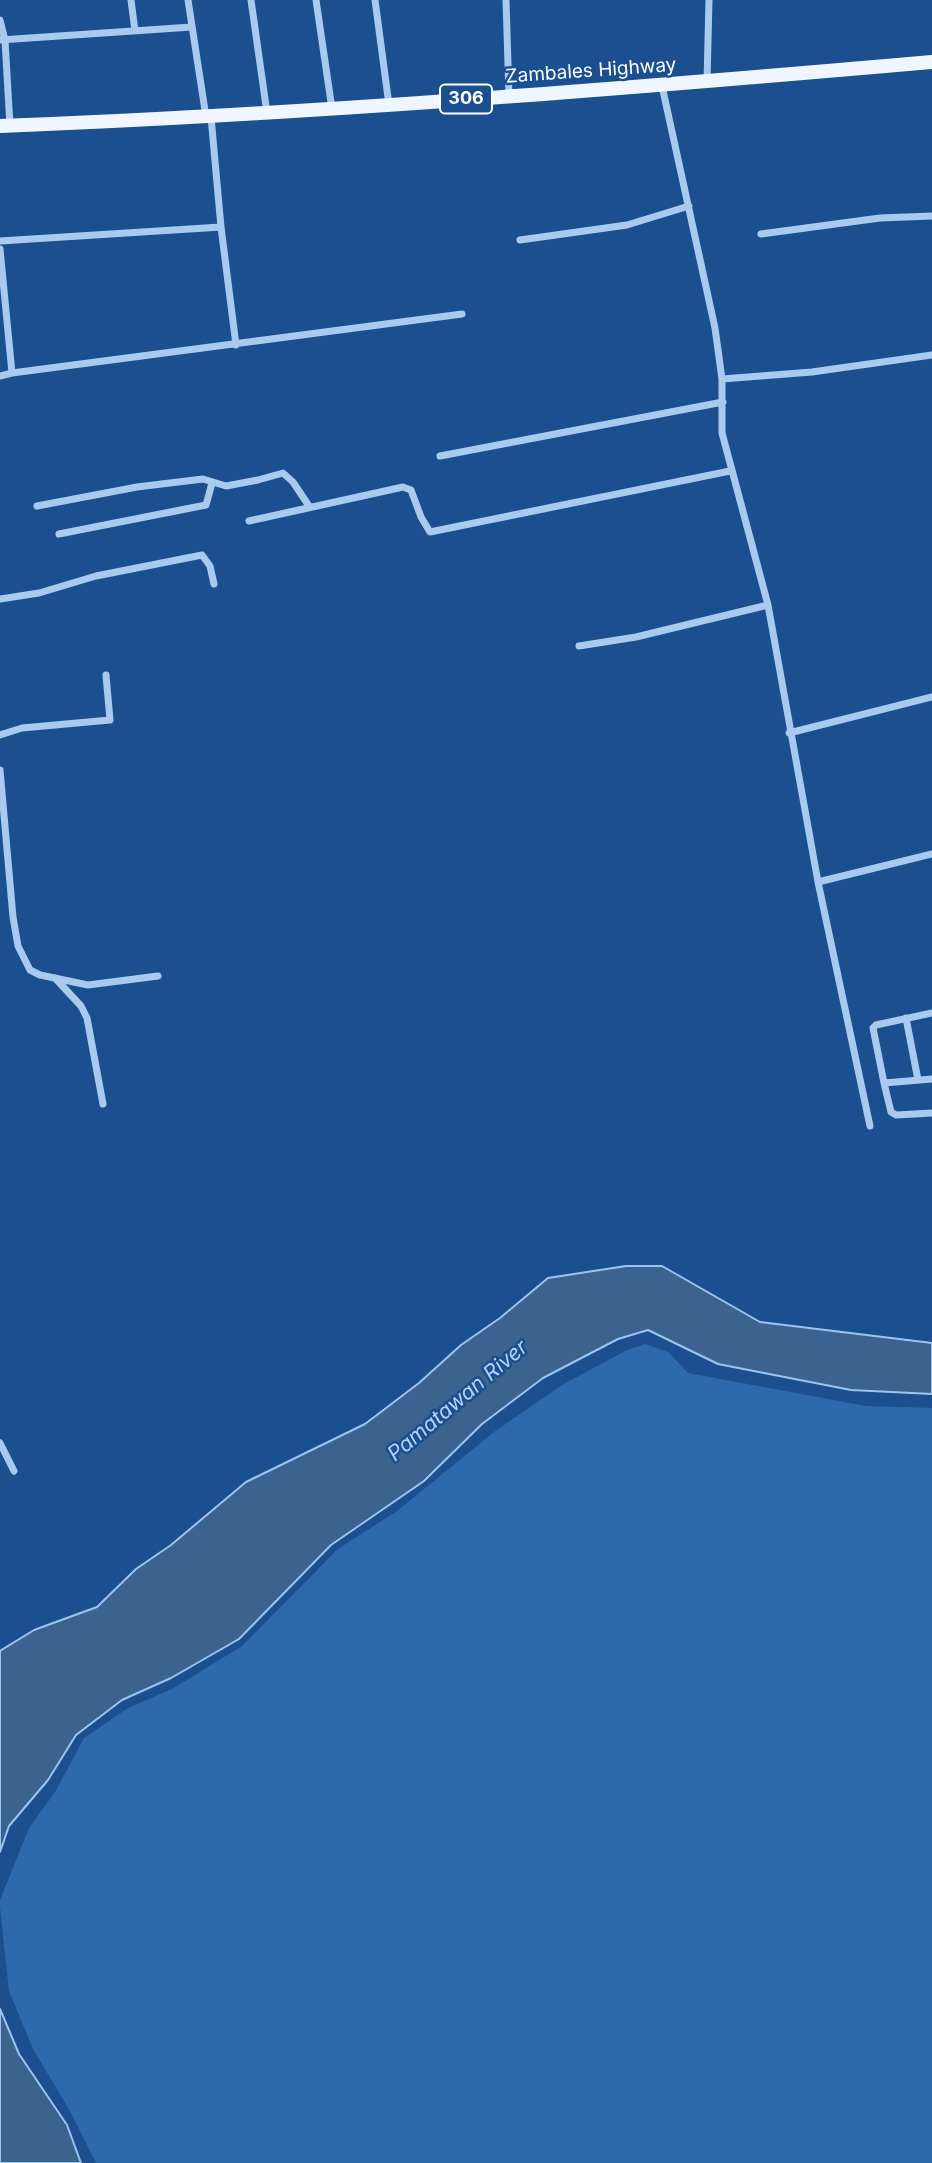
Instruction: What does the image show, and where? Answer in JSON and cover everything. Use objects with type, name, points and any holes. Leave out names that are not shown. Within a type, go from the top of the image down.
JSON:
[{"type":"main road","name":"Zambales Highway","points":[[5,126],[267,114],[662,86],[932,62]]},
{"type":"street","points":[[131,0],[135,31]]},
{"type":"street","points":[[188,0],[209,117],[236,345]]},
{"type":"street","points":[[251,0],[267,114]]},
{"type":"street","points":[[316,0],[332,109]]},
{"type":"street","points":[[375,0],[389,105]]},
{"type":"street","points":[[506,0],[509,96]]},
{"type":"street","points":[[707,82],[709,0]]},
{"type":"street","points":[[0,20],[5,126]]},
{"type":"street","points":[[2,40],[192,27]]},
{"type":"street","points":[[662,86],[715,328],[722,379],[722,433],[768,605],[818,882],[870,1126]]},
{"type":"street","points":[[520,240],[627,225],[690,206]]},
{"type":"street","points":[[761,234],[867,219],[932,216]]},
{"type":"street","points":[[0,241],[221,227]]},
{"type":"street","points":[[0,249],[12,373]]},
{"type":"street","points":[[0,376],[462,314]]},
{"type":"street","points":[[722,379],[812,372],[932,355]]},
{"type":"street","points":[[440,456],[723,402]]},
{"type":"street","points":[[249,521],[403,487],[411,490],[430,532],[730,471]]},
{"type":"street","points":[[37,506],[136,487],[203,479],[226,486],[283,473],[293,482],[309,506]]},
{"type":"street","points":[[59,534],[206,505],[212,483]]},
{"type":"street","points":[[0,599],[39,593],[96,576],[202,555],[210,566],[214,584]]},
{"type":"street","points":[[579,646],[636,637],[768,605]]},
{"type":"street","points":[[0,735],[22,728],[110,720],[106,675]]},
{"type":"street","points":[[789,733],[932,697]]},
{"type":"street","points":[[0,770],[13,917],[18,946],[30,970],[88,985],[158,976]]},
{"type":"street","points":[[818,882],[932,854]]},
{"type":"street","points":[[55,978],[81,1006],[87,1018],[103,1104]]},
{"type":"street","points":[[932,1013],[876,1025],[873,1028],[891,1111],[896,1115],[932,1113]]},
{"type":"street","points":[[906,1018],[918,1080]]},
{"type":"street","points":[[884,1083],[932,1079]]},
{"type":"street","points":[[0,1443],[14,1471]]},
{"type":"shaded area","points":[[645,1344],[668,1352],[688,1373],[866,1406],[932,1408],[932,2163],[96,2163],[70,2111],[33,2049],[9,1991],[0,1907],[0,1900],[29,1828],[55,1792],[84,1738],[128,1708],[172,1689],[242,1646],[338,1549],[397,1511],[494,1432],[562,1385],[627,1350]]},
{"type":"water","name":"Pamatawan River","points":[[626,1266],[662,1266],[760,1322],[932,1343],[932,1394],[851,1390],[718,1364],[648,1330],[618,1339],[543,1378],[482,1424],[424,1481],[331,1545],[239,1639],[171,1678],[122,1700],[76,1735],[48,1780],[9,1826],[0,1852],[0,1651],[34,1630],[97,1607],[136,1569],[171,1545],[246,1482],[365,1424],[548,1278]]},
{"type":"water","points":[[0,2009],[19,2054],[67,2125],[81,2163],[0,2163]]}]
